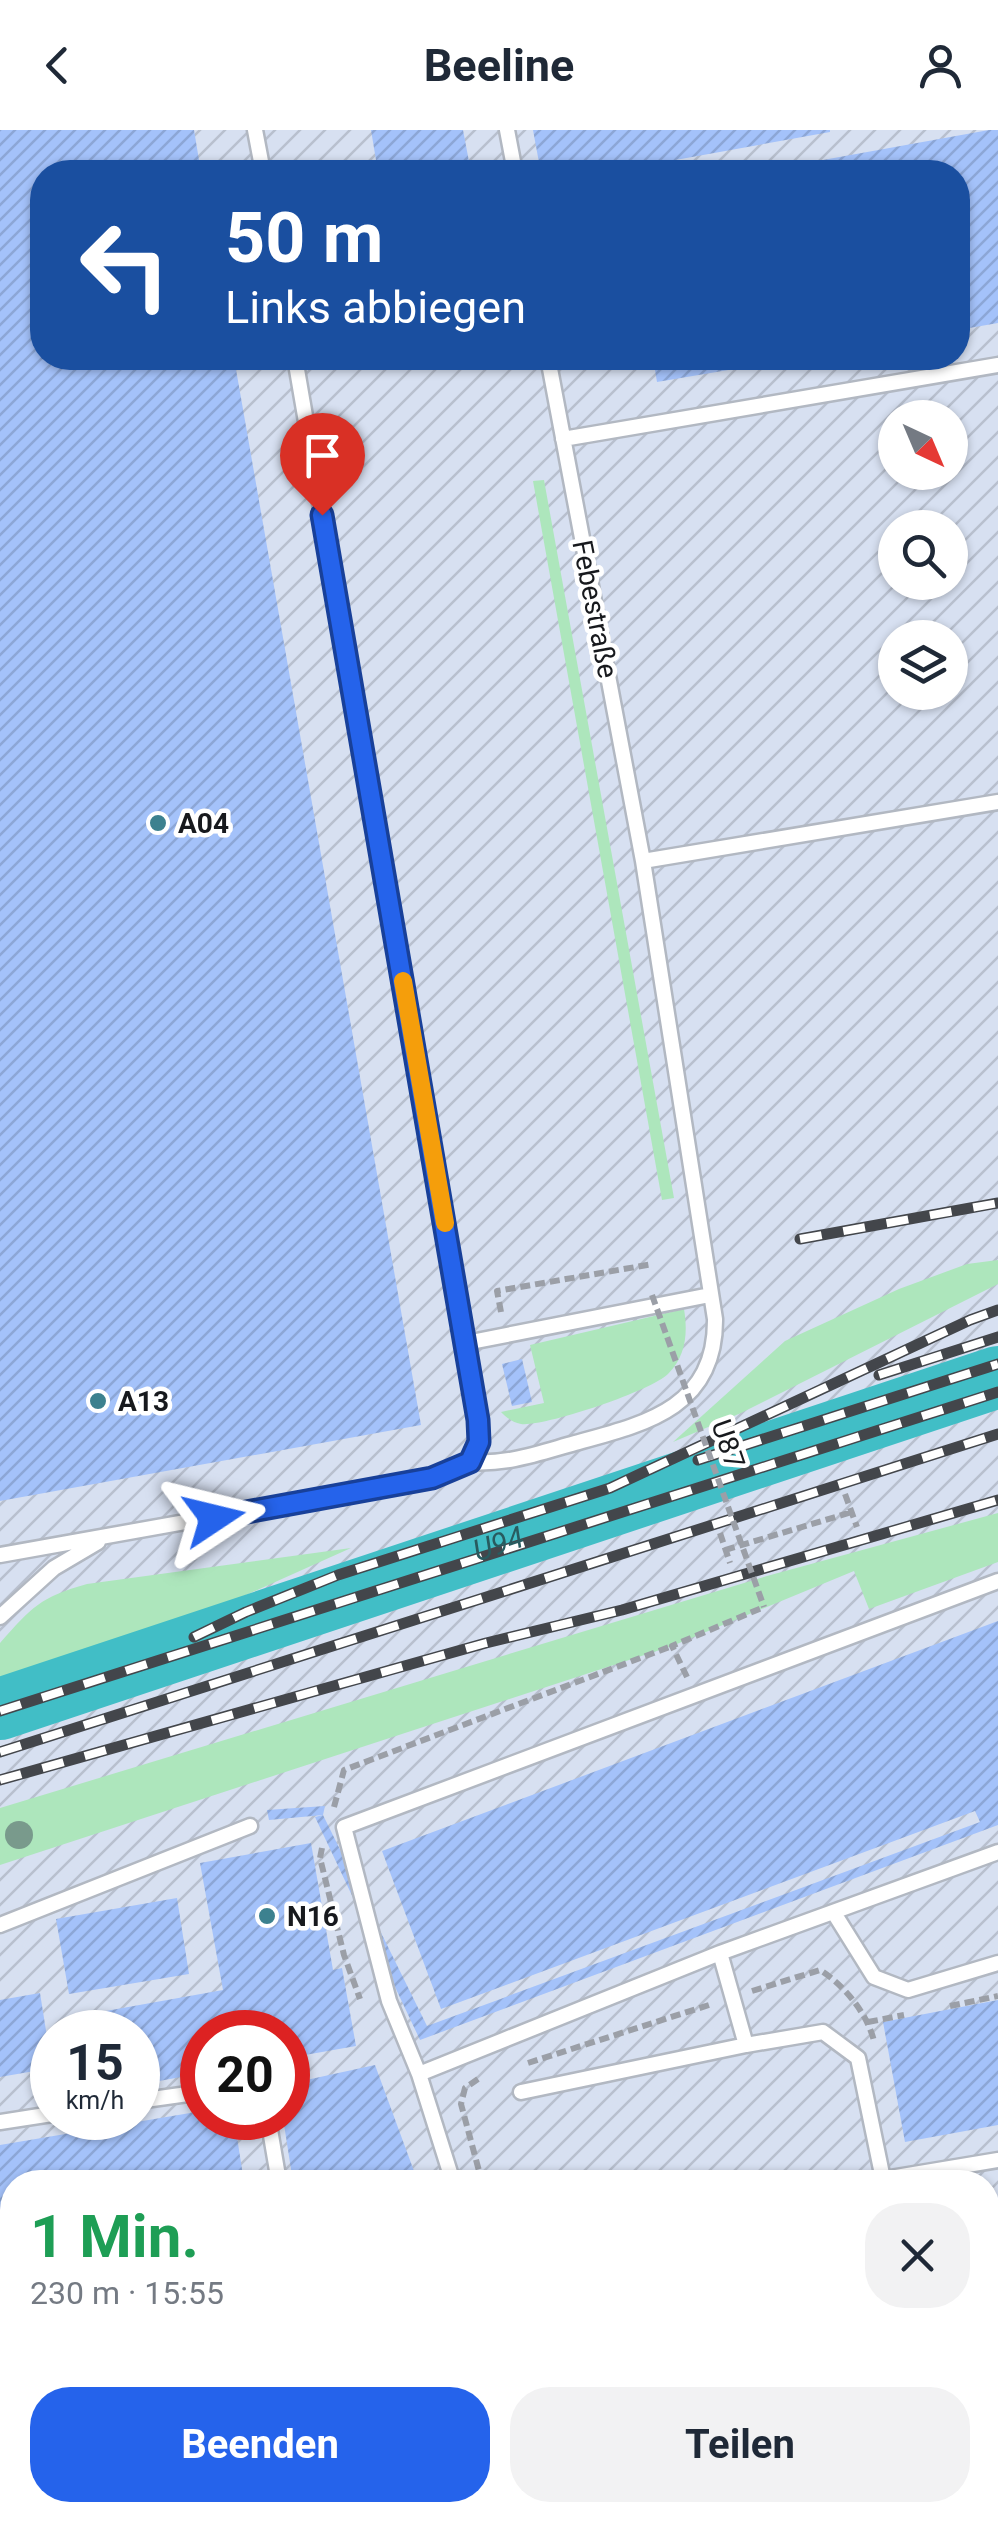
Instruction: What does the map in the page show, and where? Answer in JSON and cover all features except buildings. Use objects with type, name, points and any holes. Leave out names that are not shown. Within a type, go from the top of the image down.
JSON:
[{"type":"lane","points":[[256,130],[261,160]]},
{"type":"lane","points":[[507,130],[513,160]]},
{"type":"lane","points":[[970,370],[998,365]]},
{"type":"lane","points":[[297,370],[466,1344],[479,1442],[470,1462]]},
{"type":"lane","name":"Febestraße","points":[[0,1555],[432,1478],[470,1462],[509,1462],[638,1426],[669,1410],[696,1385],[707,1365],[716,1342],[710,1294],[644,861],[550,370]]},
{"type":"lane","points":[[563,439],[969,370]]},
{"type":"lane","points":[[644,861],[998,802]]},
{"type":"lane","points":[[466,1344],[710,1294]]},
{"type":"lane","points":[[0,1617],[54,1568],[105,1538]]},
{"type":"lane","points":[[449,2170],[419,2074],[389,2001],[344,1827],[998,1581]]},
{"type":"lane","points":[[0,1925],[250,1826]]},
{"type":"lane","points":[[419,2074],[720,1953],[998,1852]]},
{"type":"lane","points":[[834,1912],[874,1977],[908,1990],[998,1963]]},
{"type":"lane","points":[[720,1953],[746,2045]]},
{"type":"lane","points":[[521,2092],[823,2032],[858,2058],[881,2170]]},
{"type":"lane","points":[[0,2122],[30,2117]]},
{"type":"lane","points":[[272,2140],[277,2170]]},
{"type":"lane","points":[[937,2170],[998,2160]]},
{"type":"path","points":[[501,1312],[496,1290],[653,1264]]},
{"type":"path","name":"U87","points":[[652,1295],[764,1607],[680,1643]]},
{"type":"path","points":[[845,1494],[857,1527]]},
{"type":"path","points":[[727,1549],[852,1512]]},
{"type":"path","points":[[720,1534],[730,1563]]},
{"type":"shaded area","points":[[0,130],[998,130],[998,2170],[0,2170]]},
{"type":"green space","points":[[544,480],[674,1198],[662,1200],[533,481]]},
{"type":"green space","points":[[998,1260],[998,1284],[741,1413],[673,1442],[785,1341],[899,1289],[967,1264]]},
{"type":"green space","points":[[684,1309],[682,1352],[674,1367],[658,1381],[551,1420],[521,1424],[501,1412],[544,1403],[530,1345]]},
{"type":"green space","points":[[998,1513],[998,1562],[869,1609],[854,1571],[672,1646],[0,1865],[0,1808],[767,1576]]},
{"type":"green space","points":[[351,1548],[208,1612],[113,1662],[0,1702],[0,1643],[29,1612],[58,1594],[87,1584]]},
{"type":"waterway","name":"U94","points":[[0,1709],[998,1377]]},
{"type":"railway","points":[[800,1239],[998,1203]]},
{"type":"railway","points":[[194,1637],[338,1575],[610,1488],[998,1310]]},
{"type":"railway","points":[[879,1375],[998,1337]]},
{"type":"railway","points":[[698,1460],[998,1364]]},
{"type":"railway","points":[[0,1711],[998,1392]]},
{"type":"railway","points":[[0,1752],[998,1434]]},
{"type":"railway","points":[[0,1780],[486,1643],[622,1610],[998,1500]]},
{"type":"slow traffic","points":[[403,981],[445,1223]]},
{"type":"place","name":"A04","points":[[158,823]]},
{"type":"place","name":"A13","points":[[98,1401]]},
{"type":"place","name":"N16","points":[[267,1916]]},
{"type":"route","points":[[214,1518],[432,1478],[470,1462],[479,1442],[322,515]]}]
